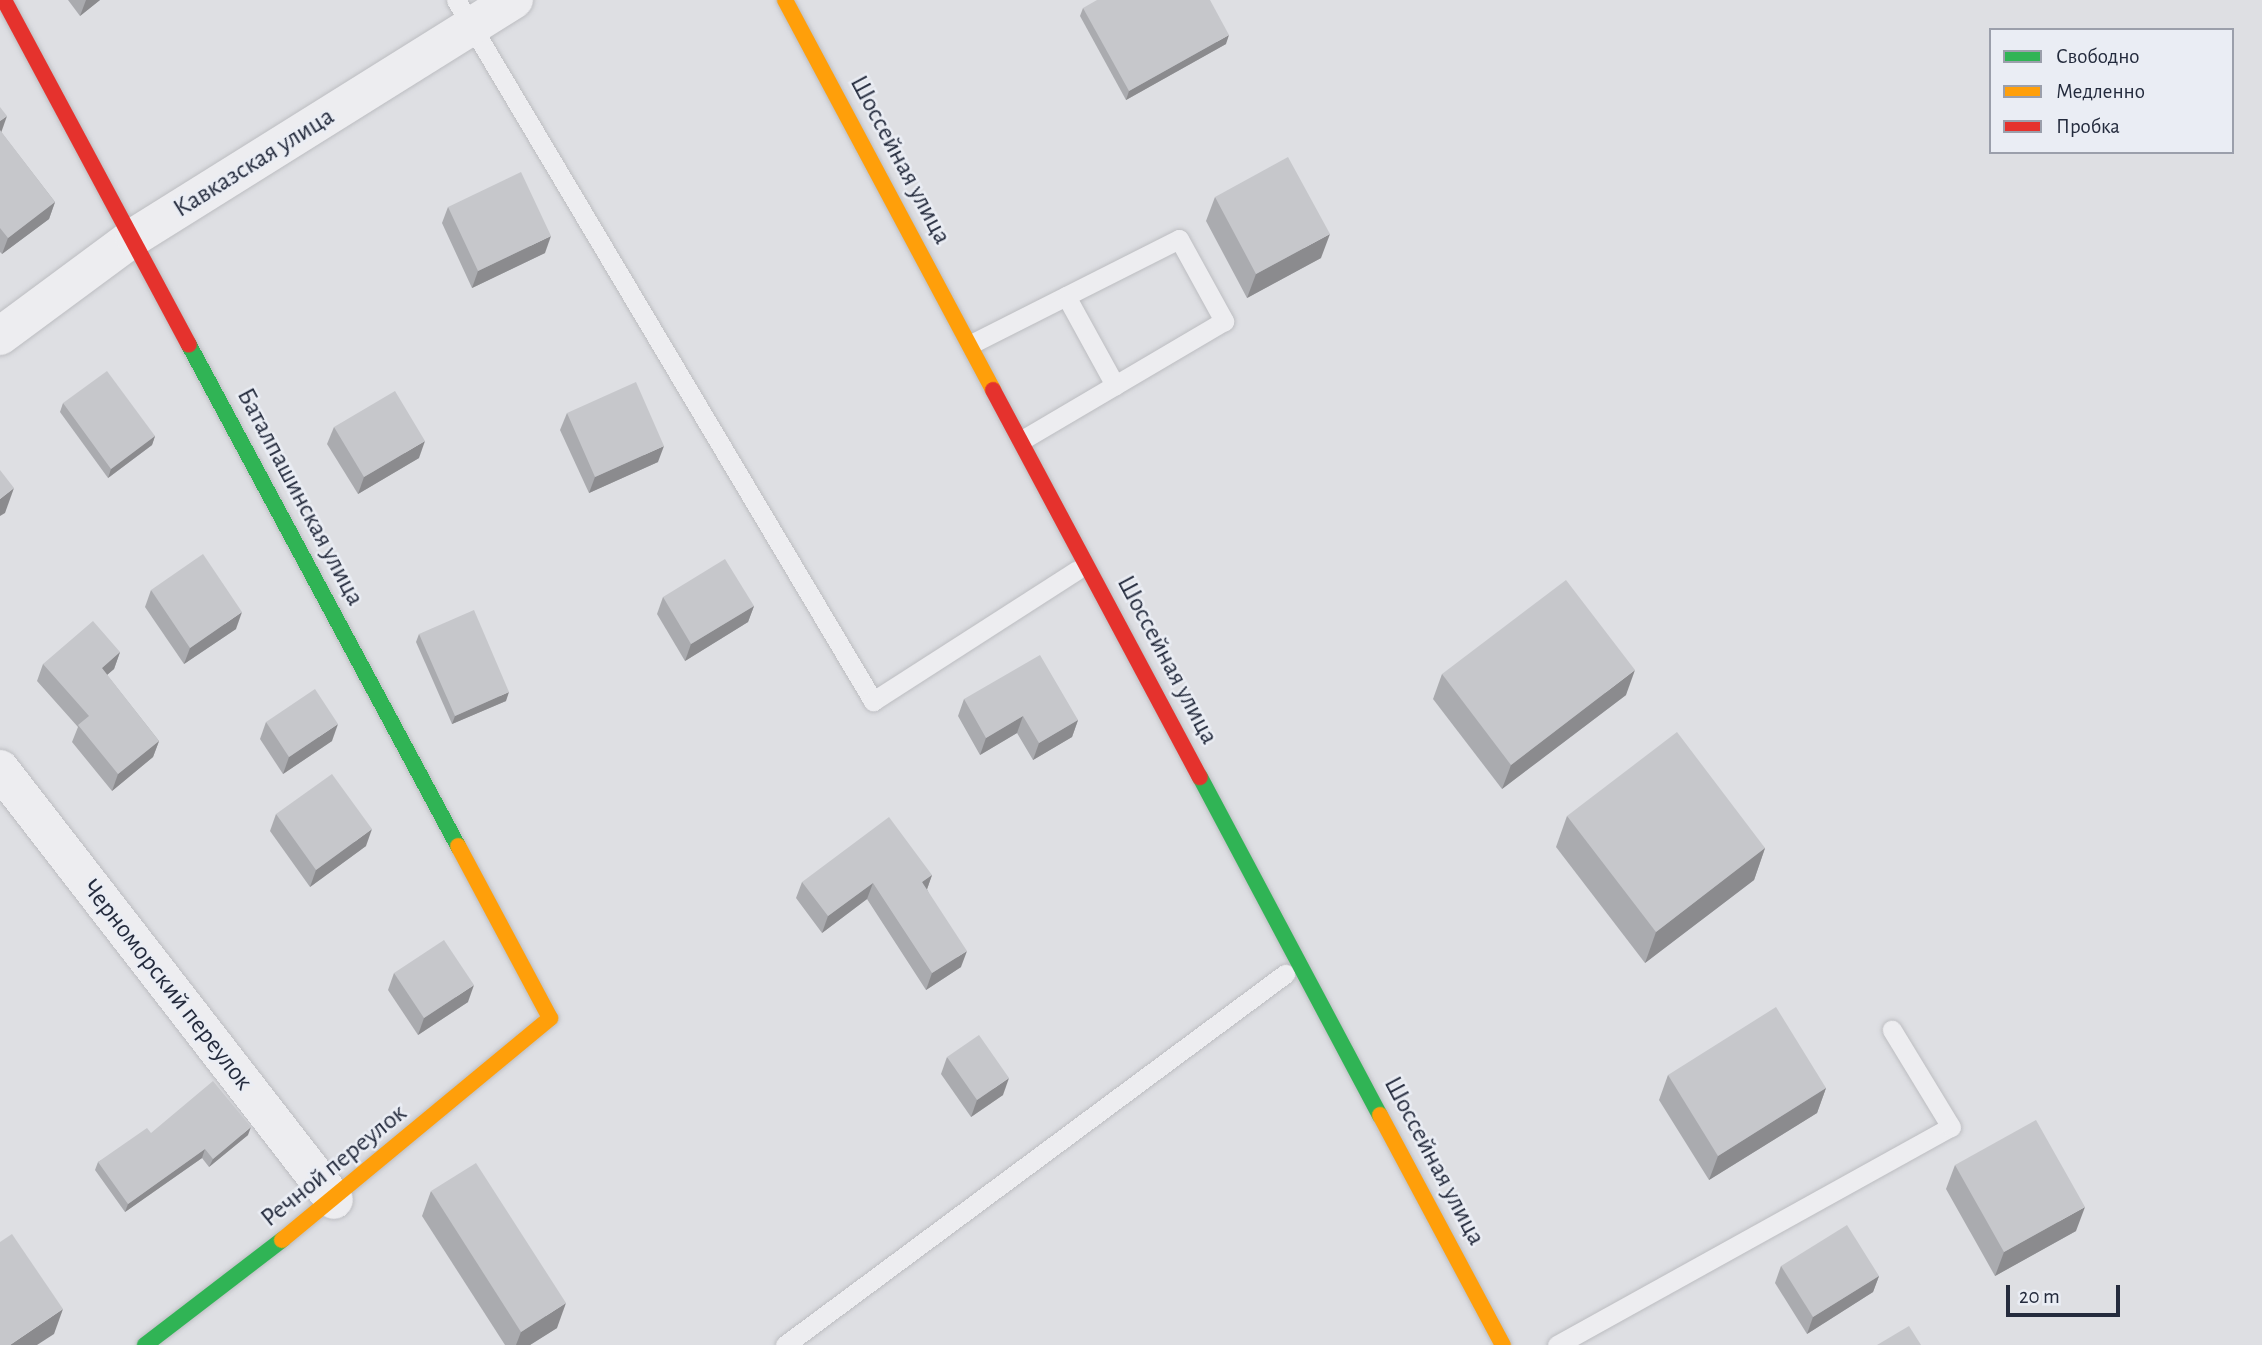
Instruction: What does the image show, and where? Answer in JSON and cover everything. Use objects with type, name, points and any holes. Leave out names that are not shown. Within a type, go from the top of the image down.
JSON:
[{"type":"main road","name":"Баталпашинская улица","points":[[4,0],[134,237],[550,1018]]},
{"type":"main road","name":"Шоссейная улица","points":[[785,0],[1503,1345]]},
{"type":"main road","name":"Шоссейная улица","points":[[843,146],[1077,570],[1288,981]]},
{"type":"main road","name":"Речной переулок","points":[[145,1345],[334,1200],[550,1018]]},
{"type":"street","name":"Кавказская улица","points":[[0,336],[134,237],[464,14],[514,0]]},
{"type":"street","name":"Черноморский переулок","points":[[0,769],[334,1200]]},
{"type":"lane","points":[[464,14],[873,701],[1077,570]]},
{"type":"lane","points":[[971,344],[1179,239],[1224,321],[1022,440]]},
{"type":"lane","points":[[1066,296],[1115,385]]},
{"type":"lane","points":[[785,1345],[1288,981]]},
{"type":"lane","points":[[1557,1345],[1951,1127],[1892,1030]]},
{"type":"building","points":[[1097,0],[1210,0],[1229,35],[1129,91],[1083,8]]},
{"type":"building","points":[[0,107],[7,116],[0,121]]},
{"type":"building","points":[[0,130],[55,202],[8,238],[0,228]]},
{"type":"building","points":[[1288,157],[1330,234],[1256,274],[1215,197]]},
{"type":"building","points":[[521,172],[551,236],[478,271],[448,207]]},
{"type":"building","points":[[107,371],[155,436],[111,469],[63,403]]},
{"type":"building","points":[[636,382],[664,446],[595,477],[567,413]]},
{"type":"building","points":[[395,391],[425,441],[364,477],[334,427]]},
{"type":"building","points":[[0,470],[14,488],[0,499]]},
{"type":"building","points":[[203,554],[242,612],[190,648],[151,590]]},
{"type":"building","points":[[725,559],[754,606],[691,644],[663,597]]},
{"type":"building","points":[[1566,580],[1635,670],[1511,765],[1442,674]]},
{"type":"building","points":[[474,610],[509,692],[455,716],[419,634]]},
{"type":"building","points":[[93,621],[120,652],[102,668],[159,741],[118,774],[78,725],[89,716],[43,664]]},
{"type":"building","points":[[1040,655],[1078,720],[1039,743],[1023,716],[986,738],[964,699]]},
{"type":"building","points":[[315,689],[338,724],[289,757],[266,722]]},
{"type":"building","points":[[1677,732],[1765,848],[1656,932],[1567,816]]},
{"type":"building","points":[[332,774],[372,829],[316,870],[276,814]]},
{"type":"building","points":[[889,817],[932,875],[922,882],[967,951],[932,973],[873,883],[828,916],[802,882]]},
{"type":"building","points":[[444,940],[474,985],[424,1018],[394,973]]},
{"type":"building","points":[[1776,1007],[1826,1088],[1718,1156],[1668,1075]]},
{"type":"building","points":[[979,1035],[1009,1078],[977,1100],[947,1057]]},
{"type":"building","points":[[213,1081],[251,1127],[213,1159],[205,1149],[128,1204],[98,1162],[147,1128],[151,1133]]},
{"type":"building","points":[[2036,1120],[2085,1207],[2004,1252],[1955,1165]]},
{"type":"building","points":[[476,1163],[566,1303],[521,1332],[431,1191]]},
{"type":"building","points":[[1847,1225],[1879,1276],[1813,1317],[1781,1266]]},
{"type":"building","points":[[12,1234],[63,1309],[10,1345],[0,1345],[0,1242]]},
{"type":"building","points":[[1909,1326],[1921,1345],[1877,1345]]},
{"type":"traffic: fast","points":[[189,345],[458,846]]},
{"type":"traffic: fast","points":[[1200,777],[1380,1115]]},
{"type":"traffic: fast","points":[[145,1345],[282,1240]]},
{"type":"traffic: slow","points":[[785,0],[993,390]]},
{"type":"traffic: slow","points":[[282,1240],[550,1018],[458,846]]},
{"type":"traffic: slow","points":[[1380,1115],[1503,1345]]},
{"type":"traffic: jam","points":[[4,0],[189,345]]},
{"type":"traffic: jam","points":[[993,390],[1200,777]]}]
